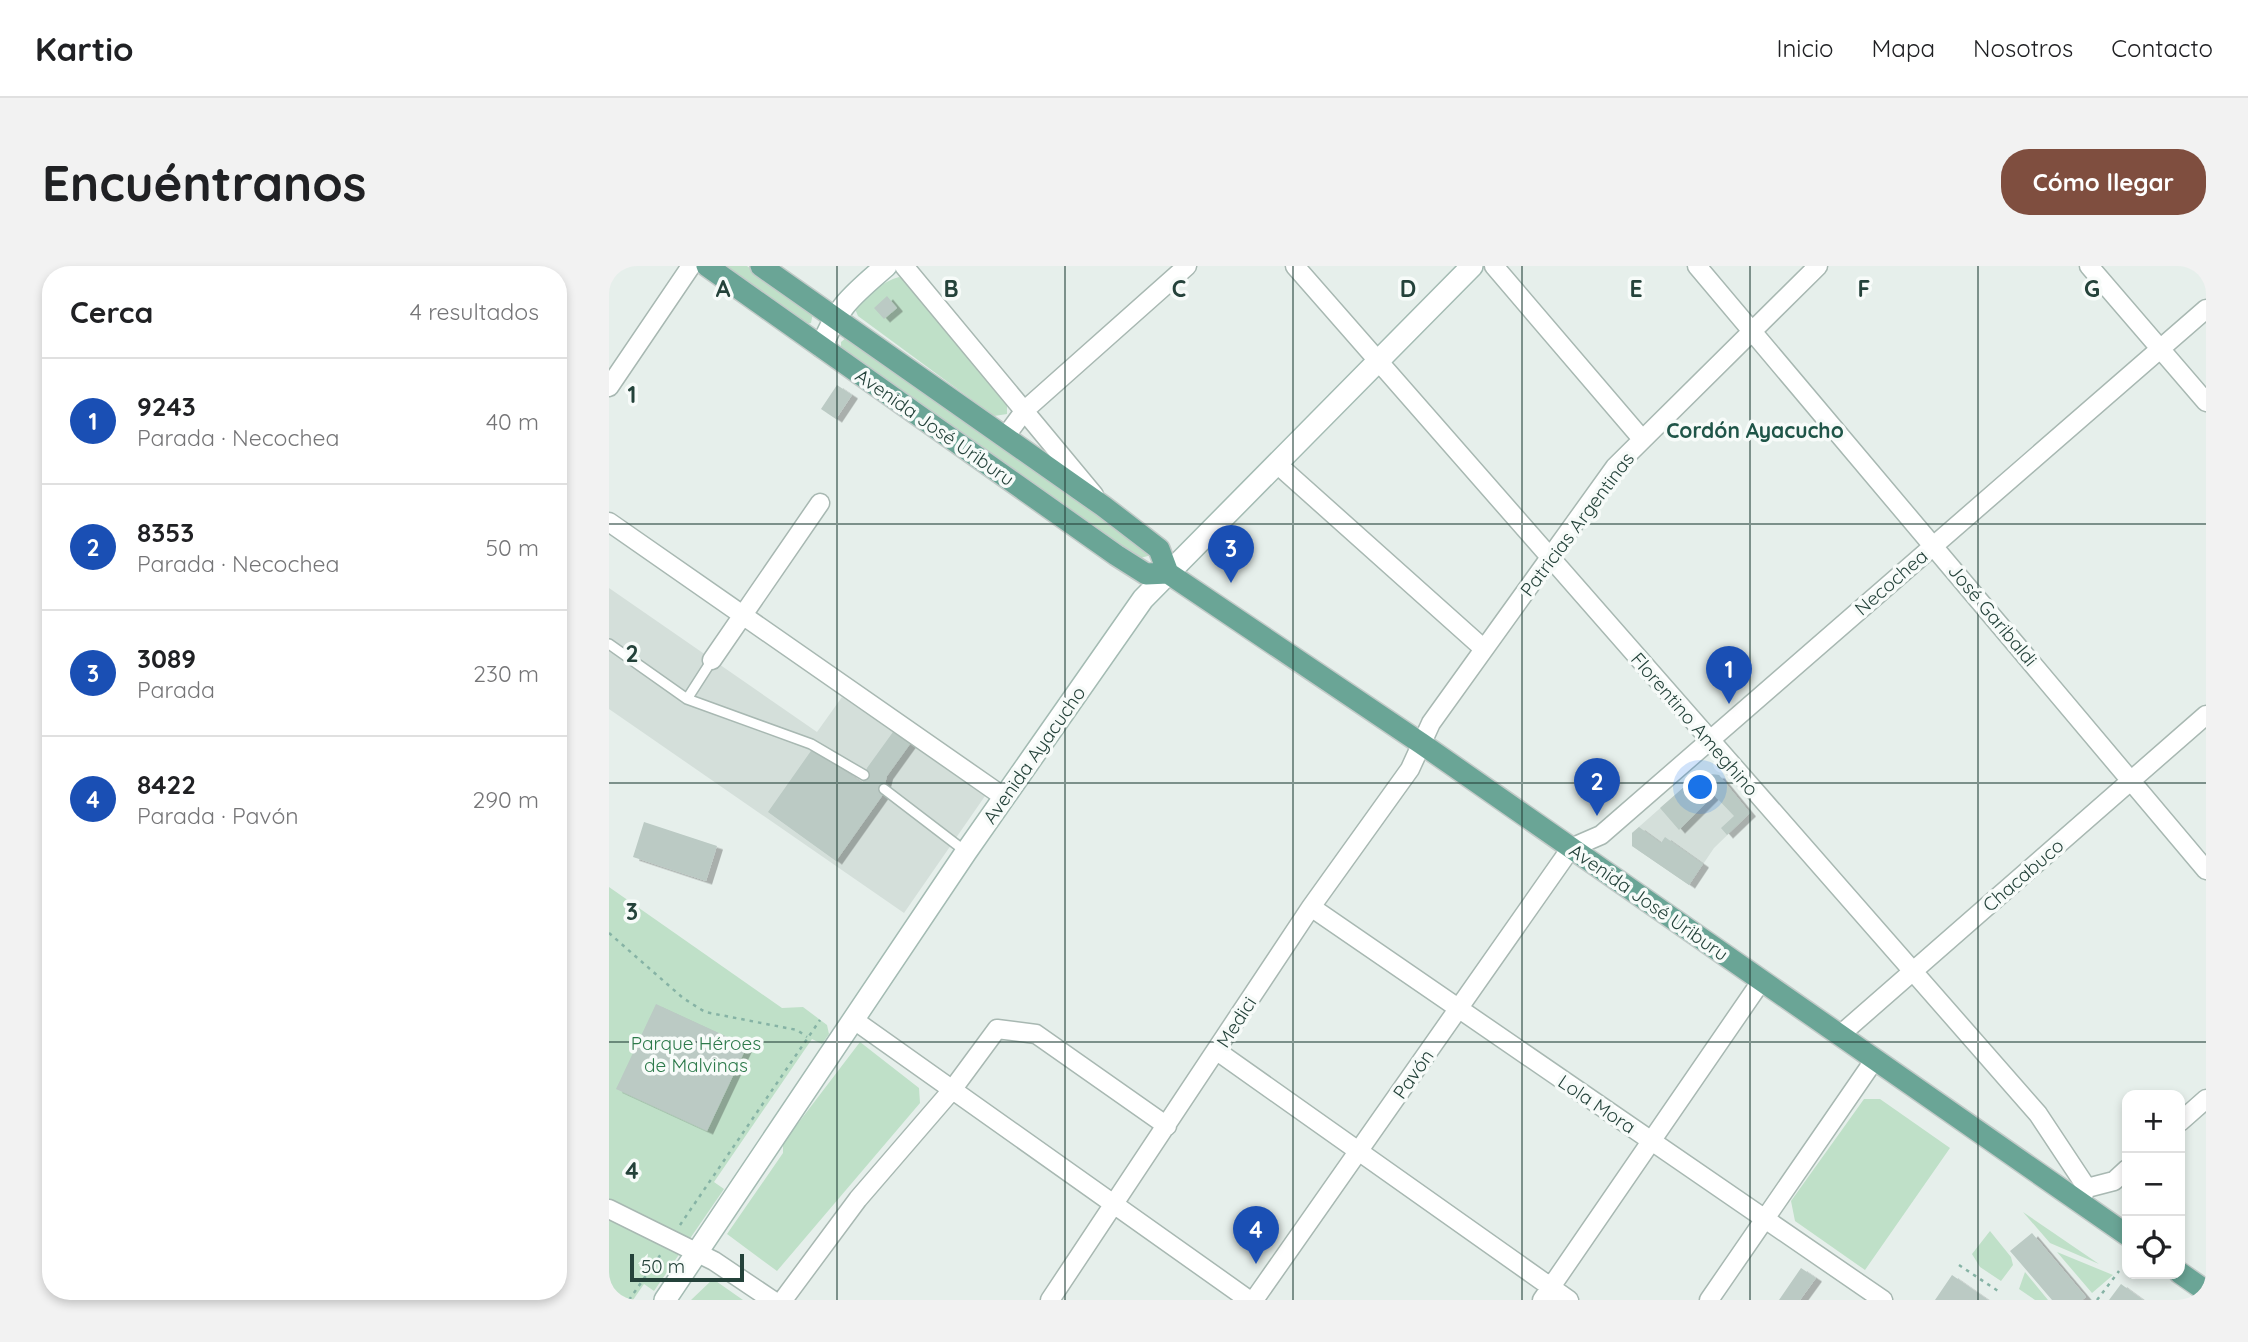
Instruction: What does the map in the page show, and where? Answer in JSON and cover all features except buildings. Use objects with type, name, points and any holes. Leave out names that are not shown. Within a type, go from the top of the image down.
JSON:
[{"type":"main road","name":"Avenida José Uriburu","points":[[707,266],[1125,561],[1146,574],[1172,569]]},
{"type":"main road","name":"Avenida José Uriburu","points":[[761,266],[1103,506],[1159,548],[1172,569],[1840,1035],[2083,1195],[2122,1230]]},
{"type":"main road","points":[[822,347],[834,316],[846,300],[886,266]]},
{"type":"main road","name":"Avenida Ayacucho","points":[[665,1300],[1004,797],[1143,599],[1376,360],[1472,266]]},
{"type":"main road","points":[[2185,1276],[2206,1291]]},
{"type":"street","points":[[609,387],[691,266]]},
{"type":"street","points":[[904,266],[1103,506]]},
{"type":"street","points":[[1006,437],[1025,410],[1187,266]]},
{"type":"street","name":"Florentino Ameghino","points":[[1295,266],[2038,1114],[2083,1195]]},
{"type":"street","points":[[1494,266],[1642,439]]},
{"type":"street","name":"José Garibaldi","points":[[1697,266],[1935,545],[2206,870]]},
{"type":"street","name":"Patricias Argentinas","points":[[1422,744],[1431,723],[1615,467],[1818,266]]},
{"type":"street","points":[[2089,266],[2206,402]]},
{"type":"street","name":"Necochea","points":[[1571,848],[1601,835],[2206,309]]},
{"type":"street","points":[[1276,463],[1484,649]]},
{"type":"street","points":[[712,660],[820,503]]},
{"type":"street","points":[[609,522],[1004,797]]},
{"type":"street","name":"Chacabuco","points":[[1840,1035],[2206,715]]},
{"type":"street","name":"Medici","points":[[1050,1300],[1116,1205],[1311,907],[1410,769],[1422,744]]},
{"type":"street","name":"Pavón","points":[[1254,1300],[1571,848]]},
{"type":"street","name":"Lola Mora","points":[[1311,907],[1883,1300]]},
{"type":"street","points":[[1547,1294],[1762,980]]},
{"type":"street","points":[[854,1020],[1248,1300]]},
{"type":"street","points":[[783,1300],[858,1199],[952,1090],[996,1029],[1036,1034],[1167,1126]]},
{"type":"street","points":[[1217,1051],[1359,1151],[1547,1294],[1569,1300]]},
{"type":"street","points":[[1709,1300],[1875,1059]]},
{"type":"street","points":[[2185,1118],[2206,1099]]},
{"type":"street","points":[[2083,1195],[2114,1181],[2122,1174]]},
{"type":"street","points":[[609,1209],[697,1252],[772,1300]]},
{"type":"lane","points":[[609,644],[687,699],[811,744],[865,775]]},
{"type":"lane","points":[[687,699],[712,660]]},
{"type":"lane","points":[[884,789],[967,852]]},
{"type":"path","points":[[609,933],[683,998],[705,1012],[797,1030],[808,1037]]},
{"type":"path","points":[[629,1300],[820,1020]]},
{"type":"path","points":[[1959,1265],[2001,1293]]},
{"type":"path","points":[[2098,1300],[2119,1271]]},
{"type":"shaded area","points":[[609,588],[817,732],[842,697],[985,796],[904,913],[609,709]]},
{"type":"shaded area","points":[[1700,773],[1719,775],[1750,813],[1714,848],[1689,885],[1632,846],[1632,833]]},
{"type":"green space","points":[[721,266],[747,266],[813,313],[811,323],[806,324]]},
{"type":"green space","points":[[899,277],[906,280],[1007,404],[1007,414],[994,416],[858,316],[855,309],[864,300],[881,286]]},
{"type":"green space","points":[[847,337],[1091,505],[1149,552],[1148,556],[1140,558],[855,358],[841,347],[841,342]]},
{"type":"green space","name":"Parque Héroes de Malvinas","points":[[609,887],[782,1008],[803,1007],[827,1025],[829,1034],[822,1044],[812,1039],[714,1182],[724,1189],[654,1291],[644,1284],[633,1300],[609,1300]]},
{"type":"green space","points":[[860,1042],[919,1088],[920,1103],[777,1271],[727,1234],[783,1153],[783,1143]]},
{"type":"green space","points":[[1864,1099],[1880,1099],[1950,1148],[1865,1270],[1795,1221],[1791,1201]]},
{"type":"green space","points":[[2023,1212],[2099,1264],[2050,1243]]},
{"type":"green space","points":[[1990,1231],[2011,1257],[2013,1265],[2001,1281],[1980,1267],[1972,1254]]},
{"type":"green space","points":[[2057,1252],[2113,1275],[2092,1293]]},
{"type":"green space","points":[[2025,1272],[2048,1300],[2035,1300],[2019,1289]]},
{"type":"green space","points":[[713,1279],[743,1300],[691,1300]]},
{"type":"place","name":"3089","points":[[1231,583]]},
{"type":"place","name":"9243","points":[[1729,704]]},
{"type":"place","name":"8353","points":[[1597,816]]},
{"type":"place","name":"8422","points":[[1256,1264]]},
{"type":"district","name":"Cordón Ayacucho","points":[[1755,430]]}]
